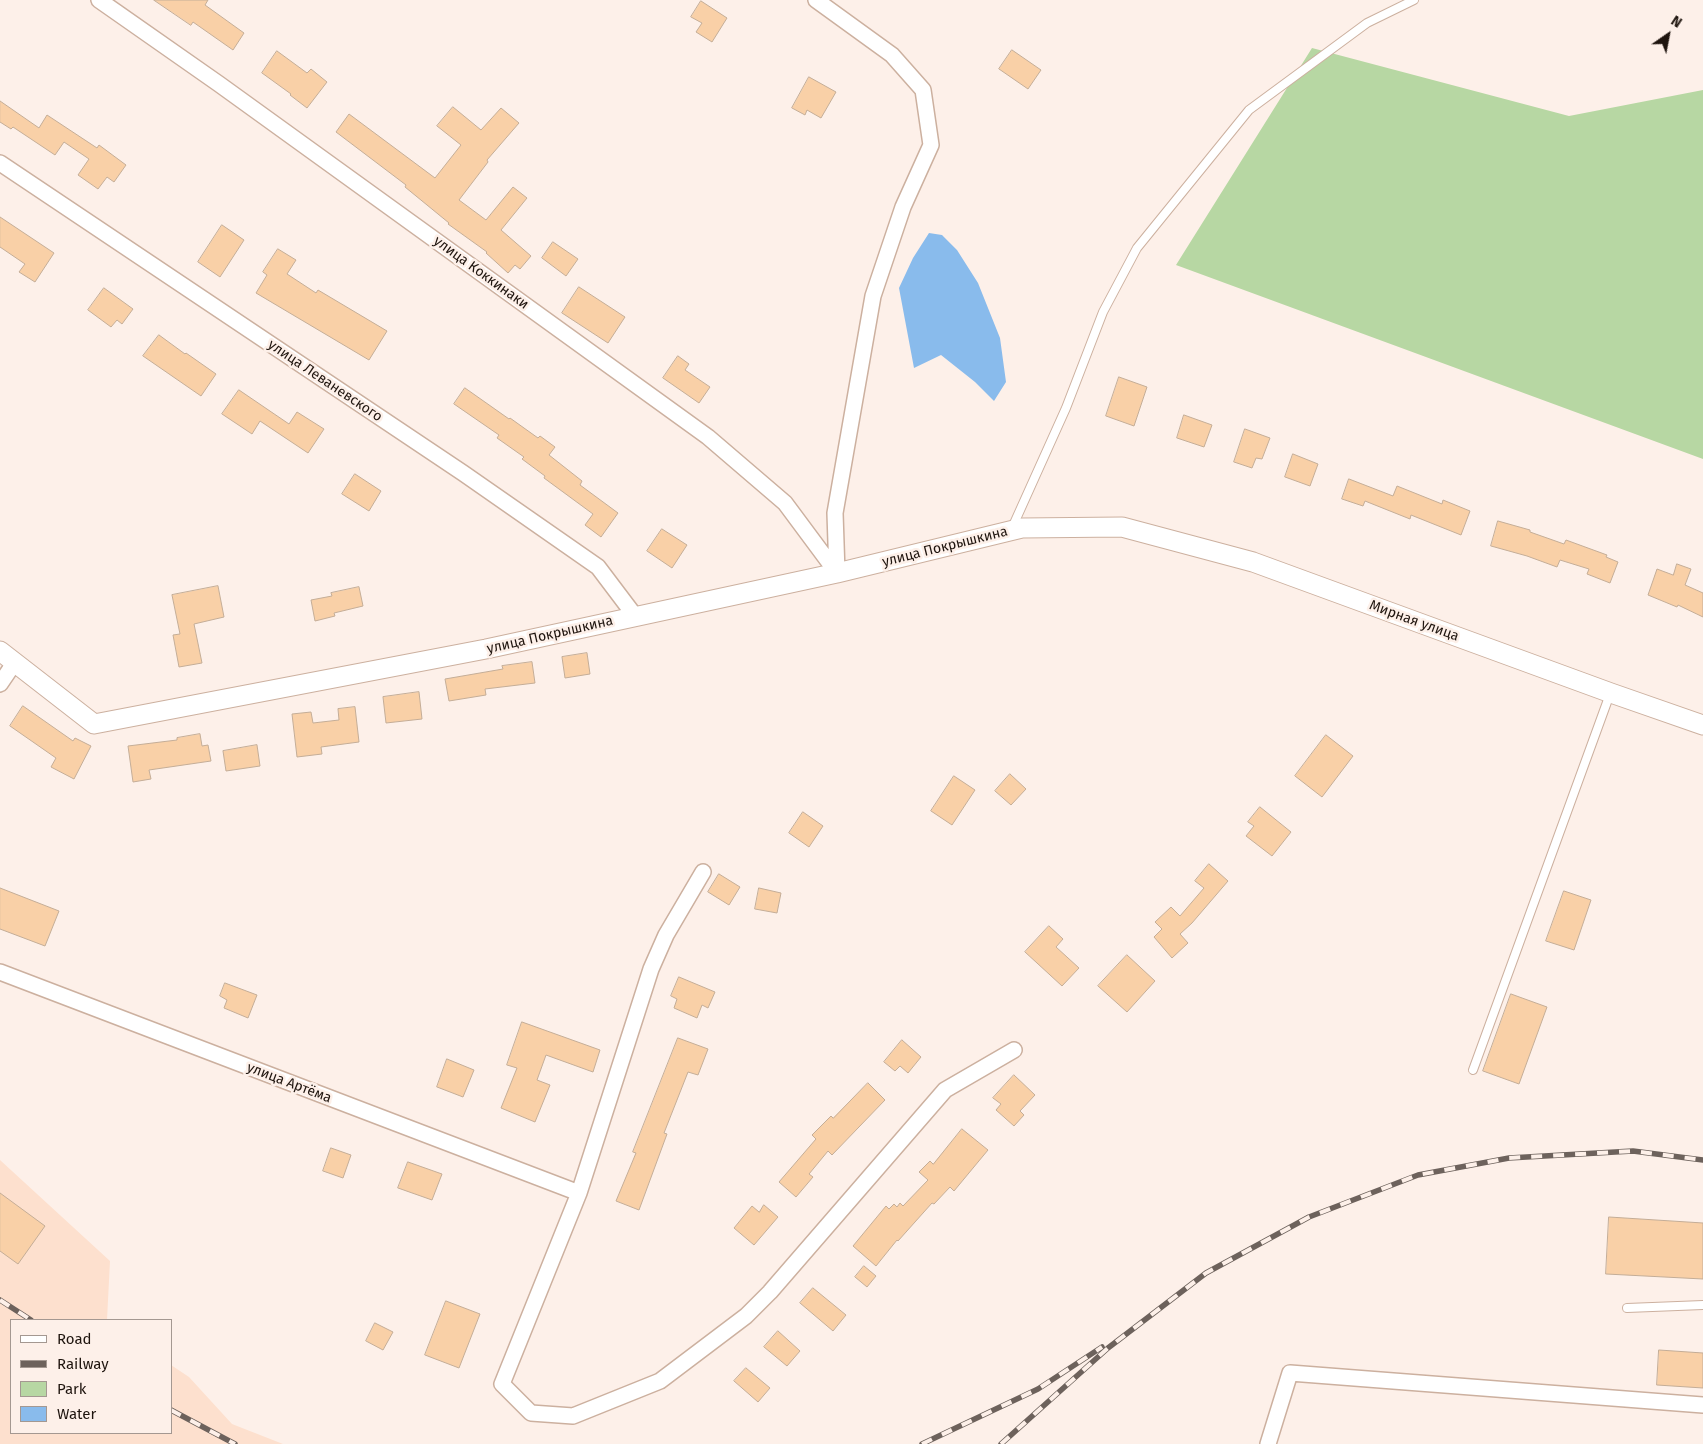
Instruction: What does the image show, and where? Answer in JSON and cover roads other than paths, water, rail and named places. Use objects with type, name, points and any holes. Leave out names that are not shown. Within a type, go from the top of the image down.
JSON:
[{"type":"street","name":"улица Коккинаки","points":[[99,0],[219,84],[708,437],[785,503],[837,573]]},
{"type":"street","points":[[816,0],[892,54],[923,90],[931,144],[903,207],[873,296],[835,513],[837,573]]},
{"type":"street","name":"улица Леваневского","points":[[0,163],[463,473],[590,562],[598,568],[635,616]]},
{"type":"street","name":"улица Покрышкина","points":[[0,651],[94,724],[486,649],[837,573],[1022,528],[1122,527]]},
{"type":"street","name":"Мирная улица","points":[[1122,527],[1253,562],[1610,693],[1703,725]]},
{"type":"street","points":[[0,684],[15,662]]},
{"type":"street","points":[[704,872],[666,935],[651,969],[579,1193],[502,1384],[531,1413],[573,1416],[660,1381],[746,1316],[770,1292],[945,1090],[1014,1050]]},
{"type":"street","name":"улица Артёма","points":[[0,972],[579,1193]]},
{"type":"street","points":[[1268,1444],[1290,1373],[1703,1405]]},
{"type":"lane","points":[[1011,531],[1066,408],[1103,312],[1137,248],[1249,110],[1367,23],[1414,0]]},
{"type":"lane","points":[[1473,1070],[1610,693]]},
{"type":"lane","points":[[1627,1308],[1703,1305]]},
{"type":"water","points":[[929,233],[942,235],[957,250],[978,283],[1000,338],[1006,382],[994,401],[975,382],[941,355],[914,368],[899,288],[913,258]]},
{"type":"railway","points":[[1001,1444],[1108,1348],[1206,1273],[1309,1217],[1418,1175],[1509,1158],[1633,1151],[1703,1160]]},
{"type":"railway","points":[[0,1300],[29,1319]]},
{"type":"railway","points":[[922,1444],[1038,1389],[1102,1347]]},
{"type":"railway","points":[[172,1411],[235,1444]]}]
